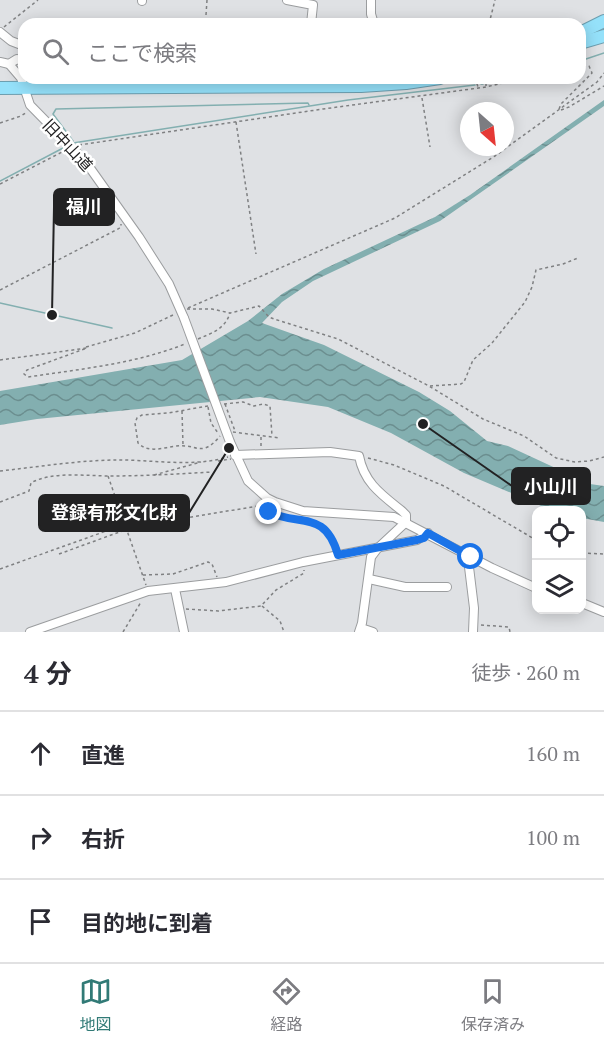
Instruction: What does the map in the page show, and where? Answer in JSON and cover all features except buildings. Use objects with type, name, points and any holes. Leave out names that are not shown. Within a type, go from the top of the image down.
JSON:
[{"type":"highway","points":[[586,30],[604,21]]},
{"type":"highway","points":[[586,41],[604,36]]},
{"type":"highway","points":[[0,88],[391,84]]},
{"type":"street","points":[[287,0],[314,5],[312,18]]},
{"type":"street","points":[[370,0],[372,18]]},
{"type":"street","points":[[0,31],[11,41],[18,44]]},
{"type":"street","name":"旧中山道","points":[[5,63],[18,75]]},
{"type":"street","name":"旧中山道","points":[[23,84],[32,108],[73,147],[105,186],[160,268],[176,298],[179,316],[236,457],[248,481],[267,499],[289,508],[310,512],[382,515],[406,522]]},
{"type":"street","points":[[236,457],[330,452],[359,456],[361,466],[370,483],[406,515],[406,522],[371,557],[360,630],[373,632]]},
{"type":"street","points":[[406,522],[471,557],[532,586]]},
{"type":"street","points":[[30,632],[148,591],[218,583],[303,562],[417,540],[424,538],[428,533]]},
{"type":"street","points":[[471,557],[469,567],[474,628]]},
{"type":"street","points":[[369,579],[405,587],[447,587]]},
{"type":"street","points":[[175,589],[184,632]]},
{"type":"street","points":[[586,605],[604,612]]},
{"type":"path","points":[[0,31],[38,0]]},
{"type":"path","points":[[206,15],[207,0]]},
{"type":"path","points":[[490,18],[495,0]]},
{"type":"path","points":[[586,66],[590,66],[592,73],[586,79]]},
{"type":"path","points":[[604,73],[597,82],[495,156],[405,212],[367,231],[188,308],[212,309],[230,313],[259,306],[269,317],[338,339],[429,386],[483,419],[524,436],[556,458],[575,462],[604,457]]},
{"type":"path","points":[[477,84],[478,88]]},
{"type":"path","points":[[0,184],[73,147],[498,84]]},
{"type":"path","points":[[559,110],[561,104],[581,84]]},
{"type":"path","points":[[559,110],[569,107],[604,86]]},
{"type":"path","points":[[422,96],[430,147]]},
{"type":"path","points":[[0,123],[21,116],[32,108]]},
{"type":"path","points":[[236,122],[256,254]]},
{"type":"path","points":[[0,290],[118,229],[121,224]]},
{"type":"path","points":[[429,386],[461,384],[473,360],[492,343],[525,302],[532,288],[536,270],[578,258]]},
{"type":"path","points":[[195,340],[221,328],[230,313]]},
{"type":"path","points":[[0,360],[86,347],[135,333],[179,316]]},
{"type":"path","points":[[86,347],[87,349],[27,370],[24,375],[28,377],[110,365],[150,356],[185,344]]},
{"type":"path","points":[[218,405],[243,402],[254,406],[263,404],[270,406],[272,436]]},
{"type":"path","points":[[225,404],[235,432]]},
{"type":"path","points":[[208,406],[211,423],[222,435],[204,448],[183,446],[155,449],[141,446],[137,439],[135,423],[142,415],[212,405]]},
{"type":"path","points":[[182,411],[183,446]]},
{"type":"path","points":[[231,432],[280,438]]},
{"type":"path","points":[[261,436],[261,446]]},
{"type":"path","points":[[359,456],[394,465],[444,486],[532,537]]},
{"type":"path","points":[[0,471],[70,462],[114,460],[189,462],[236,457]]},
{"type":"path","points":[[153,475],[195,463],[236,457]]},
{"type":"path","points":[[0,502],[29,491],[31,483],[35,480],[63,476],[212,472]]},
{"type":"path","points":[[108,476],[148,591],[123,632]]},
{"type":"path","points":[[0,569],[125,528],[260,506],[276,516],[317,524],[333,542],[338,555]]},
{"type":"path","points":[[59,554],[125,528]]},
{"type":"path","points":[[586,553],[604,554]]},
{"type":"path","points":[[142,575],[173,574],[208,562],[212,564],[218,583]]},
{"type":"path","points":[[179,610],[218,611],[261,606],[276,590],[304,573],[303,562]]},
{"type":"path","points":[[261,606],[280,621],[284,632]]},
{"type":"path","points":[[474,628],[509,627],[510,632]]},
{"type":"water","points":[[604,100],[604,106],[440,221],[313,281],[282,302],[262,323],[324,345],[419,392],[450,411],[487,441],[508,446],[590,484],[604,486],[604,522],[586,519],[586,506],[541,506],[464,473],[391,433],[328,407],[260,397],[37,419],[0,425],[0,391],[182,360],[248,321],[282,294],[324,269],[435,217],[470,195]]},
{"type":"waterway","points":[[586,59],[604,53]]},
{"type":"waterway","points":[[73,143],[348,100],[475,85]]},
{"type":"waterway","points":[[73,141],[53,114],[56,109],[308,103],[309,105]]},
{"type":"waterway","points":[[0,181],[65,147]]},
{"type":"waterway","points":[[0,303],[112,328]]},
{"type":"place","name":"福川","points":[[52,315]]},
{"type":"place","name":"小山川","points":[[423,424]]},
{"type":"place","name":"登録有形文化財","points":[[229,448]]},
{"type":"route","points":[[269,512],[276,516],[317,524],[333,542],[338,555],[389,547],[424,538],[428,533],[471,557]]}]
